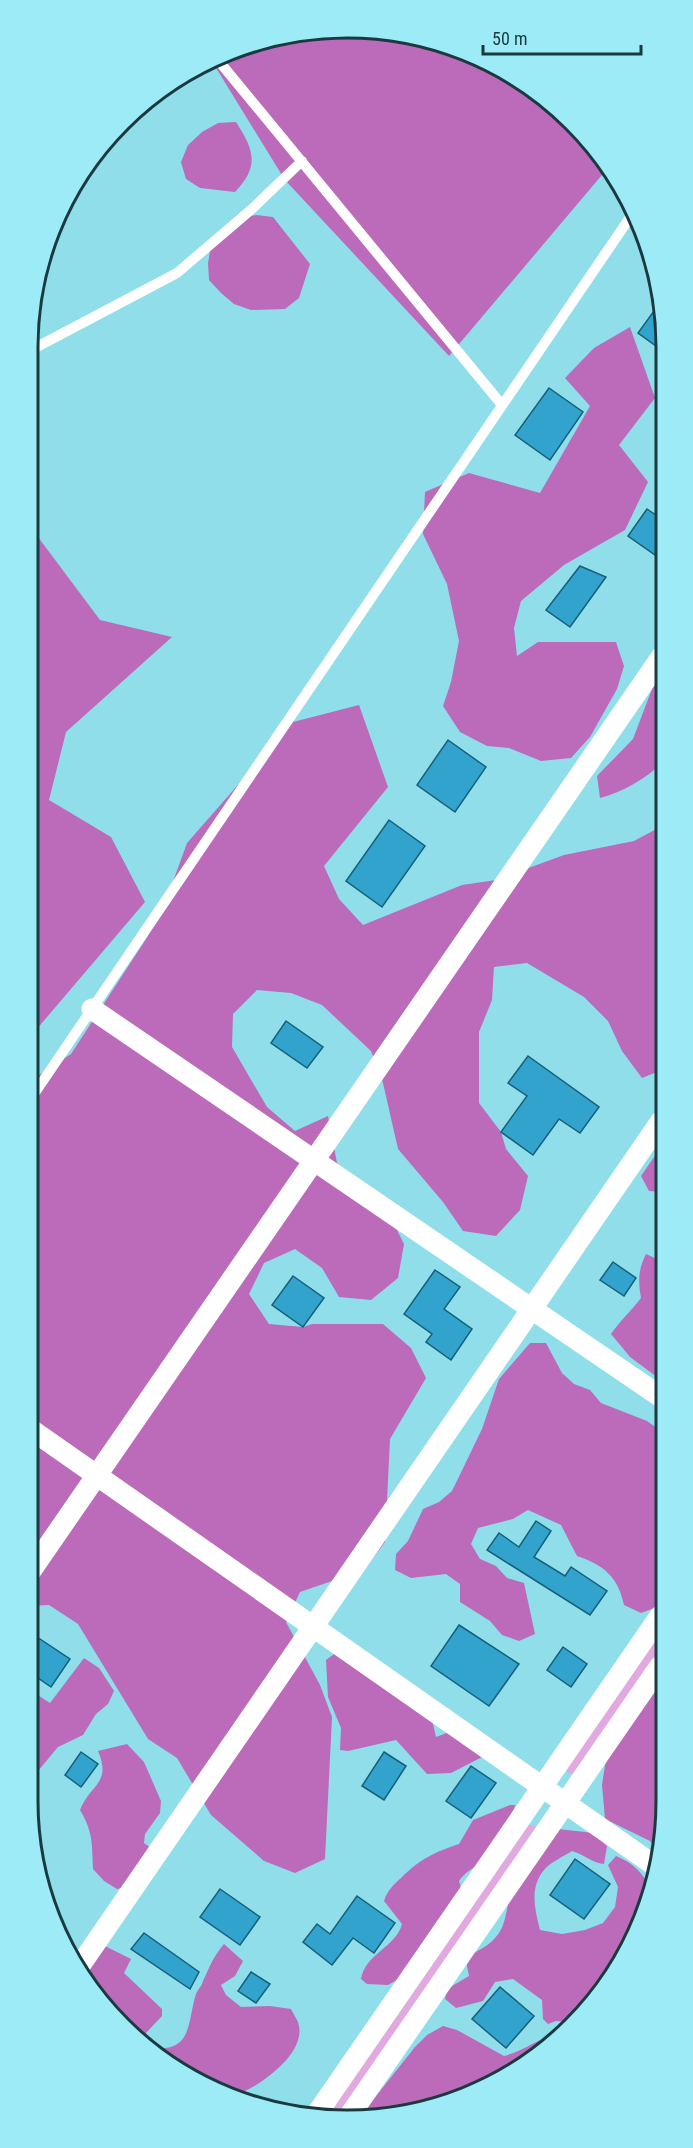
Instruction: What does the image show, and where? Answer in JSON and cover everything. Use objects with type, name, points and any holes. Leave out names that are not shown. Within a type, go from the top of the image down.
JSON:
[{"type":"street","points":[[38,1561],[656,665]]},
{"type":"street","points":[[92,1009],[656,1394]]},
{"type":"street","points":[[83,1962],[656,1128]]},
{"type":"street","points":[[38,1435],[650,1862]]},
{"type":"street","points":[[320,2109],[656,1622]]},
{"type":"street","points":[[353,2110],[656,1672]]},
{"type":"lane","points":[[221,64],[502,405]]},
{"type":"lane","points":[[38,346],[177,273],[253,208],[302,162]]},
{"type":"lane","points":[[38,1088],[628,220]]},
{"type":"shaded area","points":[[326,38],[367,38],[407,43],[446,54],[483,69],[535,101],[550,114],[579,143],[603,174],[449,356],[285,180],[215,67],[247,54],[286,43]]},
{"type":"shaded area","points":[[236,122],[247,141],[252,158],[243,183],[235,192],[200,188],[186,179],[181,162],[188,145],[202,132],[218,123]]},
{"type":"shaded area","points":[[256,215],[273,217],[310,264],[299,298],[285,309],[251,310],[234,304],[209,280],[208,263],[211,245],[237,219]]},
{"type":"shaded area","points":[[630,327],[655,398],[619,445],[648,482],[625,530],[564,565],[521,601],[514,628],[517,656],[538,642],[616,642],[624,666],[617,689],[590,737],[571,758],[541,761],[509,748],[487,746],[460,732],[443,706],[451,682],[459,641],[447,584],[423,534],[425,492],[469,473],[540,493],[590,406],[565,378],[594,348]]},
{"type":"shaded area","points":[[38,537],[100,620],[172,637],[66,732],[49,800],[111,837],[145,902],[38,1028]]},
{"type":"shaded area","points":[[655,681],[656,768],[633,784],[600,798],[597,776],[633,739]]},
{"type":"shaded area","points":[[359,705],[388,787],[324,866],[339,899],[363,925],[462,885],[496,880],[564,855],[634,841],[656,829],[656,1072],[642,1078],[622,1051],[608,1021],[584,997],[527,963],[494,967],[492,1000],[479,1032],[479,1103],[501,1132],[506,1149],[528,1176],[520,1210],[496,1236],[463,1231],[443,1202],[398,1149],[383,1083],[371,1051],[322,1005],[291,993],[257,990],[233,1014],[232,1047],[267,1107],[295,1131],[328,1116],[337,1163],[388,1212],[404,1244],[398,1278],[371,1300],[339,1297],[322,1268],[295,1249],[264,1263],[249,1294],[269,1324],[303,1327],[312,1324],[383,1324],[411,1348],[426,1378],[390,1439],[385,1542],[364,1570],[300,1592],[286,1622],[320,1685],[332,1717],[325,1859],[295,1873],[264,1861],[211,1815],[177,1758],[148,1739],[78,1624],[49,1605],[38,1606],[38,1076],[71,1054],[146,939],[163,909],[187,843],[293,722]]},
{"type":"shaded area","points":[[656,1154],[656,1192],[649,1191],[641,1176]]},
{"type":"shaded area","points":[[646,1254],[656,1259],[656,1376],[630,1357],[611,1334],[641,1298],[639,1276]]},
{"type":"shaded area","points":[[530,1343],[546,1343],[562,1373],[574,1384],[590,1390],[601,1403],[647,1421],[656,1427],[656,1607],[641,1613],[624,1605],[614,1580],[602,1568],[577,1556],[561,1525],[528,1510],[513,1519],[478,1528],[471,1544],[480,1559],[496,1566],[507,1578],[524,1583],[535,1634],[519,1641],[502,1635],[490,1621],[460,1602],[460,1584],[446,1574],[411,1578],[395,1570],[396,1554],[408,1541],[423,1509],[439,1502],[452,1491],[482,1429],[499,1379]]},
{"type":"shaded area","points":[[656,1640],[656,1655],[574,1773],[567,1772],[567,1767]]},
{"type":"shaded area","points":[[337,1652],[430,1711],[436,1737],[452,1731],[486,1755],[451,1773],[427,1774],[396,1740],[348,1751],[340,1750],[341,1728],[328,1697],[326,1660]]},
{"type":"shaded area","points":[[84,1658],[99,1668],[114,1691],[108,1704],[96,1714],[83,1735],[58,1747],[38,1771],[38,1695],[50,1703]]},
{"type":"shaded area","points":[[656,1681],[656,1802],[653,1844],[605,1819],[602,1785],[606,1759]]},
{"type":"shaded area","points":[[127,1744],[144,1762],[161,1801],[160,1813],[145,1834],[144,1843],[154,1850],[130,1886],[117,1889],[104,1881],[93,1869],[91,1838],[80,1810],[101,1777],[102,1762],[98,1751]]},
{"type":"shaded area","points":[[515,1805],[506,1842],[497,1853],[470,1870],[459,1881],[464,1897],[409,1973],[388,1985],[367,1984],[361,1979],[368,1963],[394,1939],[402,1924],[384,1901],[391,1888],[421,1861],[459,1844],[473,1820]]},
{"type":"shaded area","points":[[528,1825],[535,1826],[535,1831],[342,2110],[332,2110]]},
{"type":"shaded area","points":[[558,1829],[594,1833],[607,1846],[604,1864],[572,1851],[554,1862],[539,1877],[534,1899],[540,1930],[562,1934],[585,1930],[603,1923],[615,1907],[618,1887],[608,1865],[616,1856],[636,1868],[645,1880],[624,1938],[592,1990],[563,2021],[548,2024],[543,2019],[542,2000],[513,1979],[495,1982],[483,2001],[456,2008],[445,1999],[447,1989],[469,1976],[466,1961],[499,1933],[513,1890]]},
{"type":"shaded area","points":[[224,1944],[243,1961],[235,1976],[221,1985],[226,1995],[241,2007],[270,2006],[291,2009],[298,2022],[297,2044],[291,2054],[273,2073],[243,2092],[210,2079],[160,2048],[175,2045],[182,2040],[189,2024],[196,1994],[214,1957]]},
{"type":"shaded area","points":[[105,1946],[131,1959],[124,1973],[162,2009],[162,2016],[146,2033],[147,2037],[101,1990],[87,1968]]},
{"type":"shaded area","points":[[443,2026],[457,2030],[504,2056],[546,2037],[501,2069],[465,2087],[407,2105],[365,2110],[427,2035]]},
{"type":"building","points":[[654,312],[656,346],[638,333]]},
{"type":"building","points":[[549,388],[583,412],[550,460],[515,435]]},
{"type":"building","points":[[647,509],[656,515],[655,555],[628,536]]},
{"type":"building","points":[[580,566],[606,577],[570,627],[546,610]]},
{"type":"building","points":[[448,740],[486,767],[455,812],[417,785]]},
{"type":"building","points":[[389,820],[425,846],[382,907],[346,881]]},
{"type":"building","points":[[286,1021],[323,1047],[307,1068],[271,1043]]},
{"type":"building","points":[[528,1056],[599,1107],[580,1133],[559,1119],[533,1155],[501,1132],[527,1096],[508,1083]]},
{"type":"building","points":[[613,1262],[636,1278],[624,1296],[600,1280]]},
{"type":"building","points":[[435,1270],[460,1287],[444,1309],[472,1329],[451,1360],[426,1342],[432,1334],[404,1314]]},
{"type":"building","points":[[293,1276],[324,1298],[303,1327],[272,1305]]},
{"type":"building","points":[[536,1521],[551,1531],[534,1557],[565,1576],[571,1567],[607,1591],[590,1615],[487,1550],[499,1533],[519,1547]]},
{"type":"building","points":[[459,1625],[519,1664],[489,1706],[431,1666]]},
{"type":"building","points":[[38,1638],[70,1659],[51,1687],[38,1678]]},
{"type":"building","points":[[563,1647],[587,1664],[571,1687],[547,1670]]},
{"type":"building","points":[[81,1752],[98,1764],[81,1787],[65,1775]]},
{"type":"building","points":[[384,1752],[406,1766],[384,1800],[362,1786]]},
{"type":"building","points":[[471,1766],[496,1783],[471,1818],[446,1801]]},
{"type":"building","points":[[575,1859],[610,1884],[584,1919],[550,1895]]},
{"type":"building","points":[[220,1889],[260,1917],[240,1945],[200,1917]]},
{"type":"building","points":[[357,1896],[395,1923],[374,1953],[353,1938],[332,1965],[303,1942],[317,1924],[330,1934]]},
{"type":"building","points":[[144,1933],[199,1972],[190,1989],[131,1949]]},
{"type":"building","points":[[251,1972],[270,1984],[256,2003],[238,1991]]},
{"type":"building","points":[[500,1987],[534,2016],[506,2048],[472,2019]]}]
